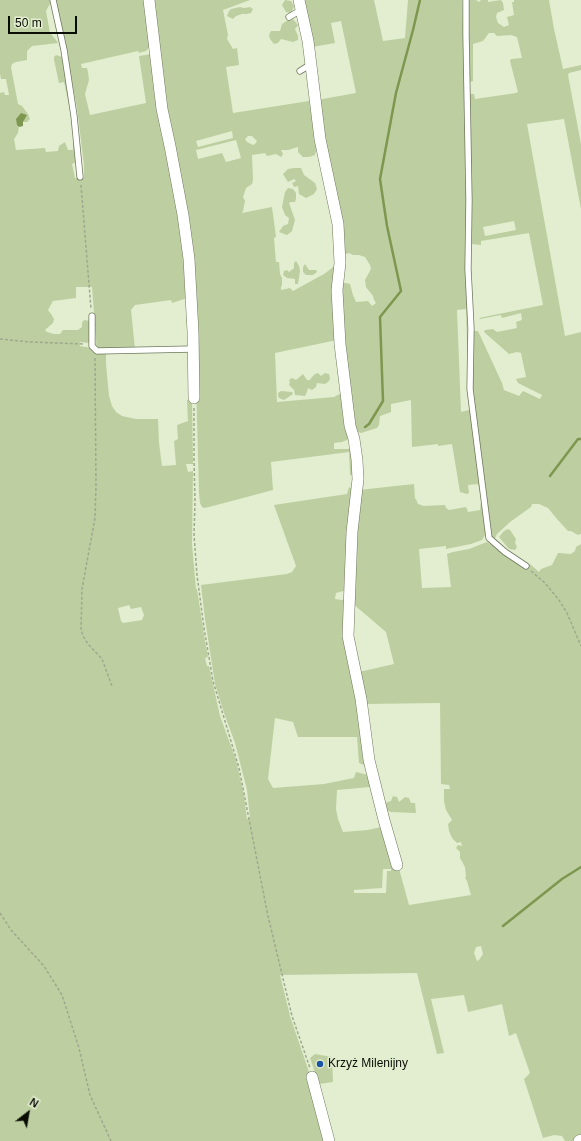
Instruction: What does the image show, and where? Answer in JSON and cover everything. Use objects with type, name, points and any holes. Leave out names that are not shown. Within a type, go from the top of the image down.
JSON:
[{"type":"street","points":[[149,0],[162,109],[181,207],[189,260],[194,398]]},
{"type":"street","points":[[300,5],[308,41],[311,64],[316,81],[321,153],[334,225],[340,242],[340,272],[337,290],[339,347],[350,426],[358,460],[358,479],[352,532],[348,636],[361,699],[369,760],[396,865]]},
{"type":"street","points":[[312,1077],[329,1141]]},
{"type":"lane","points":[[53,0],[64,50],[74,116],[80,177]]},
{"type":"lane","points":[[466,0],[470,389],[489,538],[505,552],[526,566]]},
{"type":"lane","points":[[289,17],[300,5]]},
{"type":"lane","points":[[300,71],[311,64]]},
{"type":"lane","points":[[92,316],[94,347],[97,351],[193,349]]},
{"type":"path","points":[[80,177],[92,316]]},
{"type":"path","points":[[0,340],[86,344],[94,347],[95,518],[82,589],[81,628],[83,636],[88,644],[102,659],[112,686]]},
{"type":"path","points":[[194,398],[194,535],[197,575],[205,636],[213,681],[239,768],[268,916],[292,1016],[312,1077]]},
{"type":"path","points":[[526,566],[545,583],[559,600],[567,613],[581,646]]},
{"type":"path","points":[[0,913],[10,930],[44,966],[62,995],[79,1048],[90,1095],[111,1141]]},
{"type":"shaded area","points":[[0,0],[50,0],[51,2],[46,11],[50,33],[58,43],[32,46],[27,51],[27,60],[16,62],[12,64],[11,67],[18,104],[22,106],[30,119],[27,122],[23,122],[24,120],[17,125],[19,127],[18,133],[14,139],[16,150],[45,148],[46,152],[58,151],[59,146],[65,142],[68,150],[73,150],[73,140],[76,140],[77,162],[72,164],[75,178],[84,178],[84,165],[77,108],[56,0],[147,0],[151,45],[146,51],[139,53],[138,51],[81,64],[82,68],[87,68],[88,72],[89,80],[85,94],[90,115],[146,103],[139,56],[152,54],[181,216],[187,298],[172,303],[171,300],[135,305],[131,310],[135,349],[106,350],[109,396],[112,406],[116,412],[122,416],[136,419],[158,419],[162,466],[176,465],[174,441],[178,439],[177,425],[188,421],[187,400],[192,400],[193,464],[186,464],[188,472],[193,471],[192,544],[196,589],[208,657],[205,658],[207,666],[209,666],[220,716],[236,760],[244,796],[247,819],[250,818],[247,790],[235,743],[215,684],[201,585],[287,574],[292,572],[296,566],[274,505],[347,494],[349,487],[354,493],[347,590],[336,593],[335,599],[347,599],[367,763],[364,765],[359,763],[357,737],[298,737],[293,722],[275,718],[268,779],[273,788],[324,784],[354,778],[356,772],[368,775],[376,796],[372,796],[370,787],[337,790],[336,809],[338,819],[343,832],[368,830],[381,827],[398,865],[409,905],[471,895],[465,878],[465,867],[460,858],[460,852],[456,848],[458,845],[462,846],[461,842],[457,843],[452,838],[449,831],[448,824],[452,820],[446,810],[444,789],[450,789],[449,785],[441,784],[440,703],[364,704],[359,672],[394,664],[386,632],[352,603],[359,490],[414,484],[415,499],[418,504],[424,506],[445,505],[449,510],[466,507],[468,512],[480,510],[481,502],[483,502],[486,533],[482,540],[471,544],[446,549],[446,546],[419,549],[422,588],[451,587],[447,554],[469,549],[487,542],[526,568],[530,564],[539,572],[541,569],[552,565],[558,553],[571,554],[575,551],[576,547],[581,544],[581,1135],[574,1141],[565,1141],[562,1136],[554,1135],[543,1138],[524,1079],[530,1073],[516,1033],[509,1036],[502,1004],[468,1012],[464,995],[431,999],[444,1053],[437,1054],[417,973],[280,975],[290,1016],[311,1078],[328,1141],[0,1141],[0,93],[4,92],[5,95],[9,95],[6,79],[1,79]],"holes":[[[76,287],[92,287],[97,352],[92,348],[80,346],[80,342],[91,342],[90,321],[84,320],[82,327],[78,330],[63,330],[60,334],[54,334],[45,330],[53,323],[54,319],[48,310],[53,301],[76,298]],[[129,605],[131,609],[141,607],[144,615],[142,620],[123,623],[121,621],[118,608]],[[383,869],[391,869],[391,871],[387,871],[386,893],[354,893],[354,890],[382,888]],[[481,946],[483,954],[477,961],[474,953],[476,947]]]},
{"type":"shaded area","points":[[154,0],[250,0],[223,10],[228,35],[227,39],[233,49],[237,48],[239,65],[226,67],[233,113],[309,101],[317,143],[315,144],[317,147],[315,155],[309,157],[303,157],[298,152],[298,147],[288,150],[281,150],[283,154],[281,157],[276,154],[267,156],[265,153],[252,155],[253,180],[252,184],[246,188],[243,197],[245,201],[242,213],[272,207],[276,237],[274,238],[276,262],[279,262],[280,274],[282,278],[281,290],[290,288],[293,291],[324,274],[336,265],[337,340],[275,353],[277,402],[334,397],[343,392],[350,436],[347,440],[334,443],[334,449],[353,449],[353,475],[350,475],[349,452],[271,462],[273,490],[209,507],[202,507],[199,493],[195,345]],"holes":[[[232,131],[233,138],[198,147],[196,141]],[[248,136],[252,136],[257,141],[253,145],[245,139]],[[236,140],[241,158],[226,162],[222,153],[198,159],[196,150]]]},
{"type":"shaded area","points":[[285,0],[291,1],[294,6],[291,13],[286,12],[282,5]]},
{"type":"shaded area","points":[[300,0],[374,0],[383,41],[405,38],[408,0],[462,0],[465,81],[467,309],[470,402],[481,492],[478,484],[468,485],[469,493],[467,494],[460,492],[452,444],[412,447],[411,400],[391,404],[391,412],[380,416],[379,425],[377,428],[361,433],[353,430],[340,282],[350,284],[356,302],[368,301],[372,306],[376,303],[366,287],[365,280],[371,269],[365,257],[349,253],[346,254],[343,252],[317,100],[356,93],[341,21],[331,23],[335,43],[312,47]],"holes":[[[466,309],[469,410],[461,412],[457,310]]]},
{"type":"shaded area","points":[[468,0],[476,0],[479,2],[481,0],[488,0],[488,2],[501,0],[504,10],[497,13],[496,17],[498,23],[504,27],[509,25],[507,17],[514,15],[512,2],[514,2],[514,0],[549,0],[563,69],[581,65],[581,70],[569,73],[568,75],[581,144],[581,209],[564,119],[527,124],[565,336],[581,332],[581,534],[578,535],[568,531],[548,508],[539,504],[532,504],[531,507],[510,522],[497,534],[495,538],[496,541],[492,538],[473,398],[472,333],[474,331],[478,331],[504,390],[519,396],[523,391],[540,399],[542,395],[518,383],[516,379],[526,377],[521,353],[517,352],[509,354],[484,332],[485,330],[493,329],[497,332],[517,328],[516,322],[522,320],[521,313],[502,318],[501,315],[479,318],[543,305],[529,233],[481,241],[481,245],[472,244],[470,94],[474,94],[475,99],[518,92],[510,61],[511,59],[522,58],[517,37],[511,35],[497,36],[494,33],[489,33],[483,41],[473,44],[473,81],[470,82]],"holes":[[[514,221],[516,230],[485,236],[483,227]]]},
{"type":"shaded area","points":[[250,7],[253,9],[251,13],[236,16],[233,19],[227,16],[231,9]]},
{"type":"shaded area","points":[[293,19],[298,25],[295,29],[298,40],[293,42],[281,39],[278,43],[274,44],[269,35],[271,31],[280,31],[282,24]]},
{"type":"shaded area","points":[[56,55],[62,57],[69,90],[70,110],[64,82],[59,83],[54,60]]},
{"type":"shaded area","points":[[21,113],[27,115],[23,122],[23,126],[19,127],[16,119]]},
{"type":"shaded area","points":[[301,168],[304,175],[315,183],[317,189],[314,194],[306,198],[299,194],[298,186],[294,187],[292,183],[296,181],[294,179],[288,182],[283,174],[288,169]]},
{"type":"shaded area","points":[[288,188],[293,189],[296,193],[296,199],[295,202],[289,203],[295,220],[292,231],[287,235],[279,232],[283,226],[288,224],[289,218],[285,215],[282,207],[285,192]]},
{"type":"shaded area","points":[[296,261],[300,271],[298,284],[295,284],[295,279],[287,278],[283,275],[284,271],[287,270],[289,272],[294,268],[294,263]]},
{"type":"shaded area","points":[[305,264],[309,270],[316,270],[317,272],[313,275],[306,275],[303,272],[303,267]]},
{"type":"shaded area","points":[[318,373],[321,376],[325,373],[329,374],[330,379],[328,382],[325,384],[317,383],[316,387],[312,390],[308,388],[305,396],[295,395],[294,390],[289,385],[289,380],[292,378],[296,380],[303,374],[307,380],[310,380],[315,374]]},
{"type":"shaded area","points":[[281,391],[292,392],[293,394],[284,400],[278,396],[278,393]]},
{"type":"shaded area","points":[[508,529],[516,539],[515,543],[517,547],[515,550],[509,549],[499,537]]},
{"type":"shaded area","points":[[393,796],[397,797],[399,802],[405,797],[409,798],[411,803],[415,803],[416,813],[391,812],[386,810],[385,803],[391,801]]},
{"type":"shaded area","points":[[315,1054],[332,1057],[333,1082],[319,1084],[310,1058]]},
{"type":"waterway","points":[[365,427],[369,424],[383,401],[380,317],[401,291],[387,226],[380,179],[396,93],[420,0]]},
{"type":"waterway","points":[[550,476],[578,439],[581,439]]},
{"type":"waterway","points":[[503,926],[562,879],[581,867]]},
{"type":"place","name":"Krzyż Milenijny","points":[[320,1064]]}]
